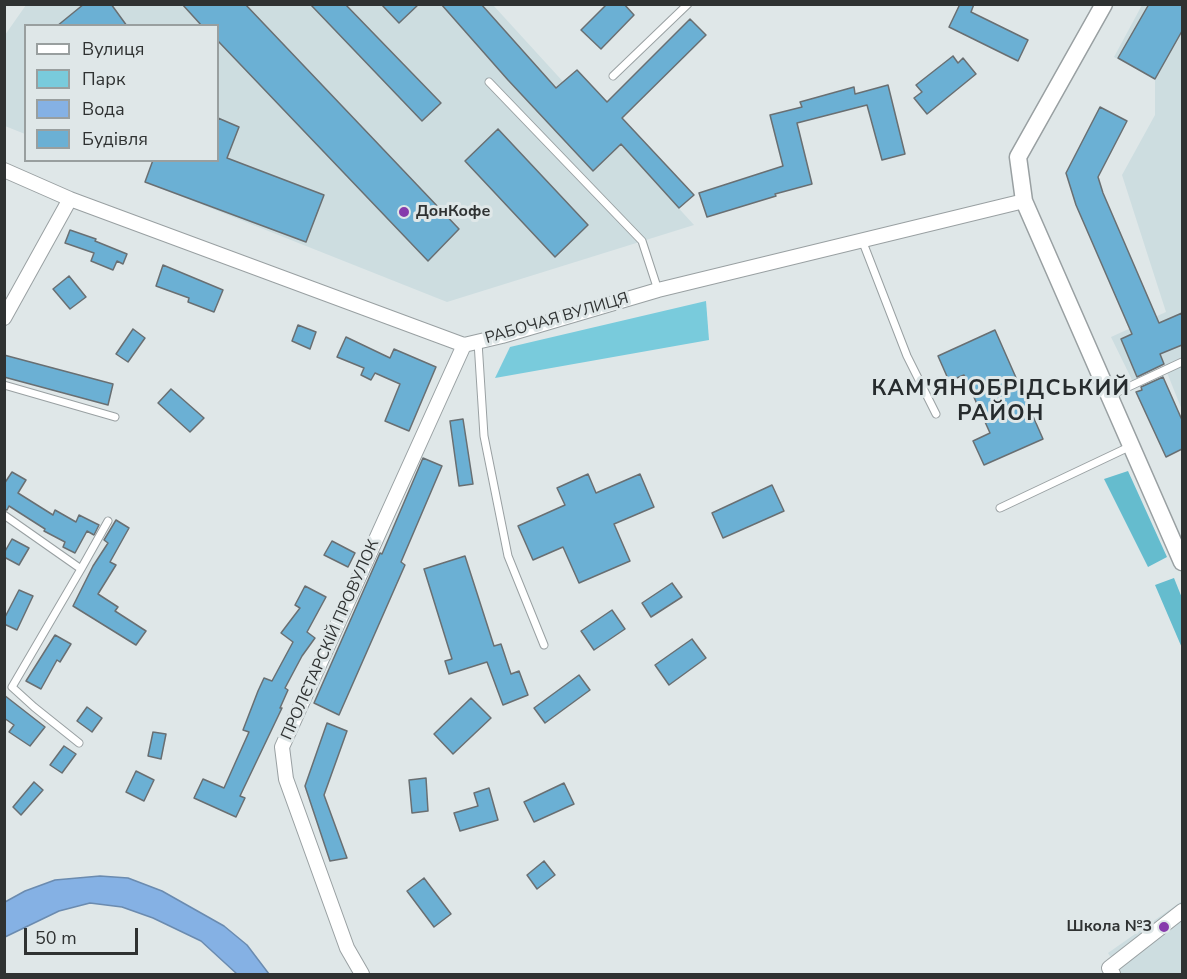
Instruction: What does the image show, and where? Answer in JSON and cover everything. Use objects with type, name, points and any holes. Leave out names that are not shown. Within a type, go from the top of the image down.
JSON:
[{"type":"street","points":[[1104,4],[1018,157],[1023,201],[1182,562]]},
{"type":"street","name":"РАБОЧАЯ ВУЛИЦЯ","points":[[4,170],[70,199],[471,343],[658,290],[1023,201]]},
{"type":"street","points":[[4,318],[70,199]]},
{"type":"street","name":"ПРОЛЄТАРСКІЙ ПРОВУЛОК","points":[[362,975],[347,948],[286,779],[282,747],[471,343]]},
{"type":"street","points":[[1113,975],[1109,968],[1182,911]]},
{"type":"lane","points":[[613,76],[688,4]]},
{"type":"lane","points":[[489,82],[642,241],[658,290]]},
{"type":"lane","points":[[862,240],[907,356],[936,414]]},
{"type":"lane","points":[[471,343],[484,436],[508,556],[544,645]]},
{"type":"lane","points":[[1109,396],[1182,362]]},
{"type":"lane","points":[[4,385],[114,417]]},
{"type":"lane","points":[[1000,508],[1131,446]]},
{"type":"lane","points":[[4,515],[81,569]]},
{"type":"lane","points":[[79,743],[12,687],[108,521]]},
{"type":"shaded area","points":[[26,5],[493,5],[694,225],[447,302],[145,182],[153,162],[219,162],[219,24],[24,24],[24,134],[5,126],[5,35]]},
{"type":"shaded area","points":[[1142,5],[1182,5],[1182,410],[1164,365],[1133,382],[1111,337],[1166,312],[1122,175],[1155,115],[1155,79],[1114,57]]},
{"type":"shaded area","points":[[1128,471],[1167,557],[1148,567],[1104,479]]},
{"type":"shaded area","points":[[1174,578],[1182,598],[1182,648],[1155,585]]},
{"type":"shaded area","name":"Школа №3","points":[[1182,901],[1182,974],[1122,974],[1108,953]]},
{"type":"green space","points":[[706,301],[709,340],[495,378],[510,347]]},
{"type":"water","points":[[100,876],[128,878],[162,891],[224,926],[247,945],[269,974],[237,974],[201,941],[153,918],[122,907],[90,903],[59,911],[5,937],[5,902],[25,891],[55,880]]},
{"type":"building","points":[[84,4],[111,4],[126,24],[59,24]]},
{"type":"building","points":[[182,4],[245,4],[459,229],[428,261],[219,42],[219,24],[200,24]]},
{"type":"building","points":[[310,4],[345,4],[441,103],[422,121]]},
{"type":"building","points":[[381,4],[419,4],[399,23]]},
{"type":"building","points":[[441,4],[481,4],[556,88],[577,70],[607,102],[690,19],[706,35],[622,118],[694,195],[679,208],[621,144],[593,171]]},
{"type":"building","points":[[607,4],[624,4],[634,15],[601,49],[581,30]]},
{"type":"building","points":[[960,4],[974,4],[971,12],[1028,40],[1018,61],[949,27]]},
{"type":"building","points":[[1149,4],[1182,4],[1182,31],[1155,79],[1118,58]]},
{"type":"building","points":[[953,56],[958,63],[963,58],[976,74],[927,114],[914,98],[922,92],[916,85]]},
{"type":"building","points":[[888,85],[905,154],[882,160],[867,105],[797,123],[812,184],[707,217],[699,193],[783,166],[770,115],[802,107],[800,102],[854,87],[855,94]]},
{"type":"building","points":[[1100,107],[1127,121],[1098,177],[1103,193],[1159,323],[1182,313],[1182,345],[1160,354],[1164,364],[1137,377],[1121,339],[1132,334],[1076,205],[1066,173]]},
{"type":"building","points":[[219,118],[239,127],[227,158],[324,195],[306,242],[145,182],[152,162],[219,162]]},
{"type":"building","points":[[498,129],[588,225],[555,257],[465,161]]},
{"type":"building","points":[[70,230],[127,254],[123,264],[117,261],[113,270],[91,261],[94,253],[65,243]]},
{"type":"building","points":[[163,265],[223,290],[214,312],[188,302],[189,298],[156,286]]},
{"type":"building","points":[[69,276],[86,297],[70,309],[53,289]]},
{"type":"building","points":[[298,325],[316,332],[310,349],[292,341]]},
{"type":"building","points":[[133,329],[145,338],[128,362],[116,354]]},
{"type":"building","points":[[995,330],[1043,439],[984,465],[973,441],[990,433],[964,375],[949,381],[938,356]]},
{"type":"building","points":[[346,337],[390,358],[394,349],[436,367],[409,431],[385,421],[400,384],[375,373],[371,380],[361,375],[364,368],[337,357]]},
{"type":"building","points":[[4,355],[113,384],[108,405],[4,377]]},
{"type":"building","points":[[1163,377],[1182,420],[1182,449],[1166,457],[1136,392],[1142,390],[1141,387]]},
{"type":"building","points":[[171,389],[204,418],[190,432],[158,403]]},
{"type":"building","points":[[463,419],[473,484],[459,486],[450,421]]},
{"type":"building","points":[[423,458],[442,466],[401,562],[405,565],[339,715],[314,703]]},
{"type":"building","points":[[12,472],[26,480],[18,493],[53,515],[55,510],[76,522],[79,515],[99,525],[94,535],[87,531],[75,553],[63,547],[65,542],[44,531],[45,529],[9,506],[7,510],[4,509],[4,484]]},
{"type":"building","points":[[588,474],[596,493],[640,474],[654,507],[614,524],[630,561],[579,583],[563,547],[533,560],[518,526],[565,505],[557,488]]},
{"type":"building","points":[[772,485],[784,511],[723,538],[712,513]]},
{"type":"building","points":[[116,520],[129,528],[110,562],[116,565],[98,594],[118,607],[115,611],[146,631],[136,645],[73,606],[93,566],[108,543],[104,540]]},
{"type":"building","points":[[12,539],[29,548],[19,565],[4,557]]},
{"type":"building","points":[[332,541],[355,553],[348,567],[324,555]]},
{"type":"building","points":[[465,556],[494,646],[501,644],[511,674],[519,671],[528,695],[503,705],[487,662],[449,674],[445,661],[452,659],[424,569]]},
{"type":"building","points":[[672,583],[682,597],[651,617],[642,603]]},
{"type":"building","points":[[305,586],[326,597],[307,632],[315,638],[302,656],[285,688],[288,690],[280,708],[282,708],[240,796],[245,798],[236,817],[194,798],[203,779],[224,788],[249,732],[243,730],[264,678],[272,681],[293,642],[281,633],[300,608],[295,605]]},
{"type":"building","points":[[19,590],[33,596],[17,630],[4,624],[4,619]]},
{"type":"building","points":[[612,610],[625,629],[594,650],[581,631]]},
{"type":"building","points":[[55,635],[71,644],[60,662],[57,660],[41,689],[26,681]]},
{"type":"building","points":[[692,639],[706,658],[669,685],[655,665]]},
{"type":"building","points":[[579,675],[590,690],[545,723],[534,708]]},
{"type":"building","points":[[4,695],[45,727],[30,746],[9,732],[14,725],[4,718]]},
{"type":"building","points":[[471,698],[491,718],[453,754],[434,734]]},
{"type":"building","points":[[87,707],[102,718],[92,732],[77,721]]},
{"type":"building","points":[[327,723],[347,731],[324,795],[347,858],[330,861],[305,786]]},
{"type":"building","points":[[153,732],[166,734],[161,759],[148,756]]},
{"type":"building","points":[[64,746],[76,754],[62,773],[50,765]]},
{"type":"building","points":[[136,771],[154,780],[144,801],[126,792]]},
{"type":"building","points":[[426,778],[428,811],[412,813],[409,780]]},
{"type":"building","points":[[34,782],[43,790],[21,815],[13,807]]},
{"type":"building","points":[[564,783],[574,804],[534,822],[524,802]]},
{"type":"building","points":[[489,788],[498,820],[460,831],[454,813],[478,806],[474,793]]},
{"type":"building","points":[[544,861],[555,875],[537,889],[527,875]]},
{"type":"building","points":[[424,878],[451,914],[434,927],[407,891]]},
{"type":"place","name":"ДонКофе","points":[[404,212]]},
{"type":"place","name":"Школа №3","points":[[1164,927]]},
{"type":"district","name":"КАМ'ЯНОБРІДСЬКИЙ РАЙОН","points":[[1001,402]]}]
